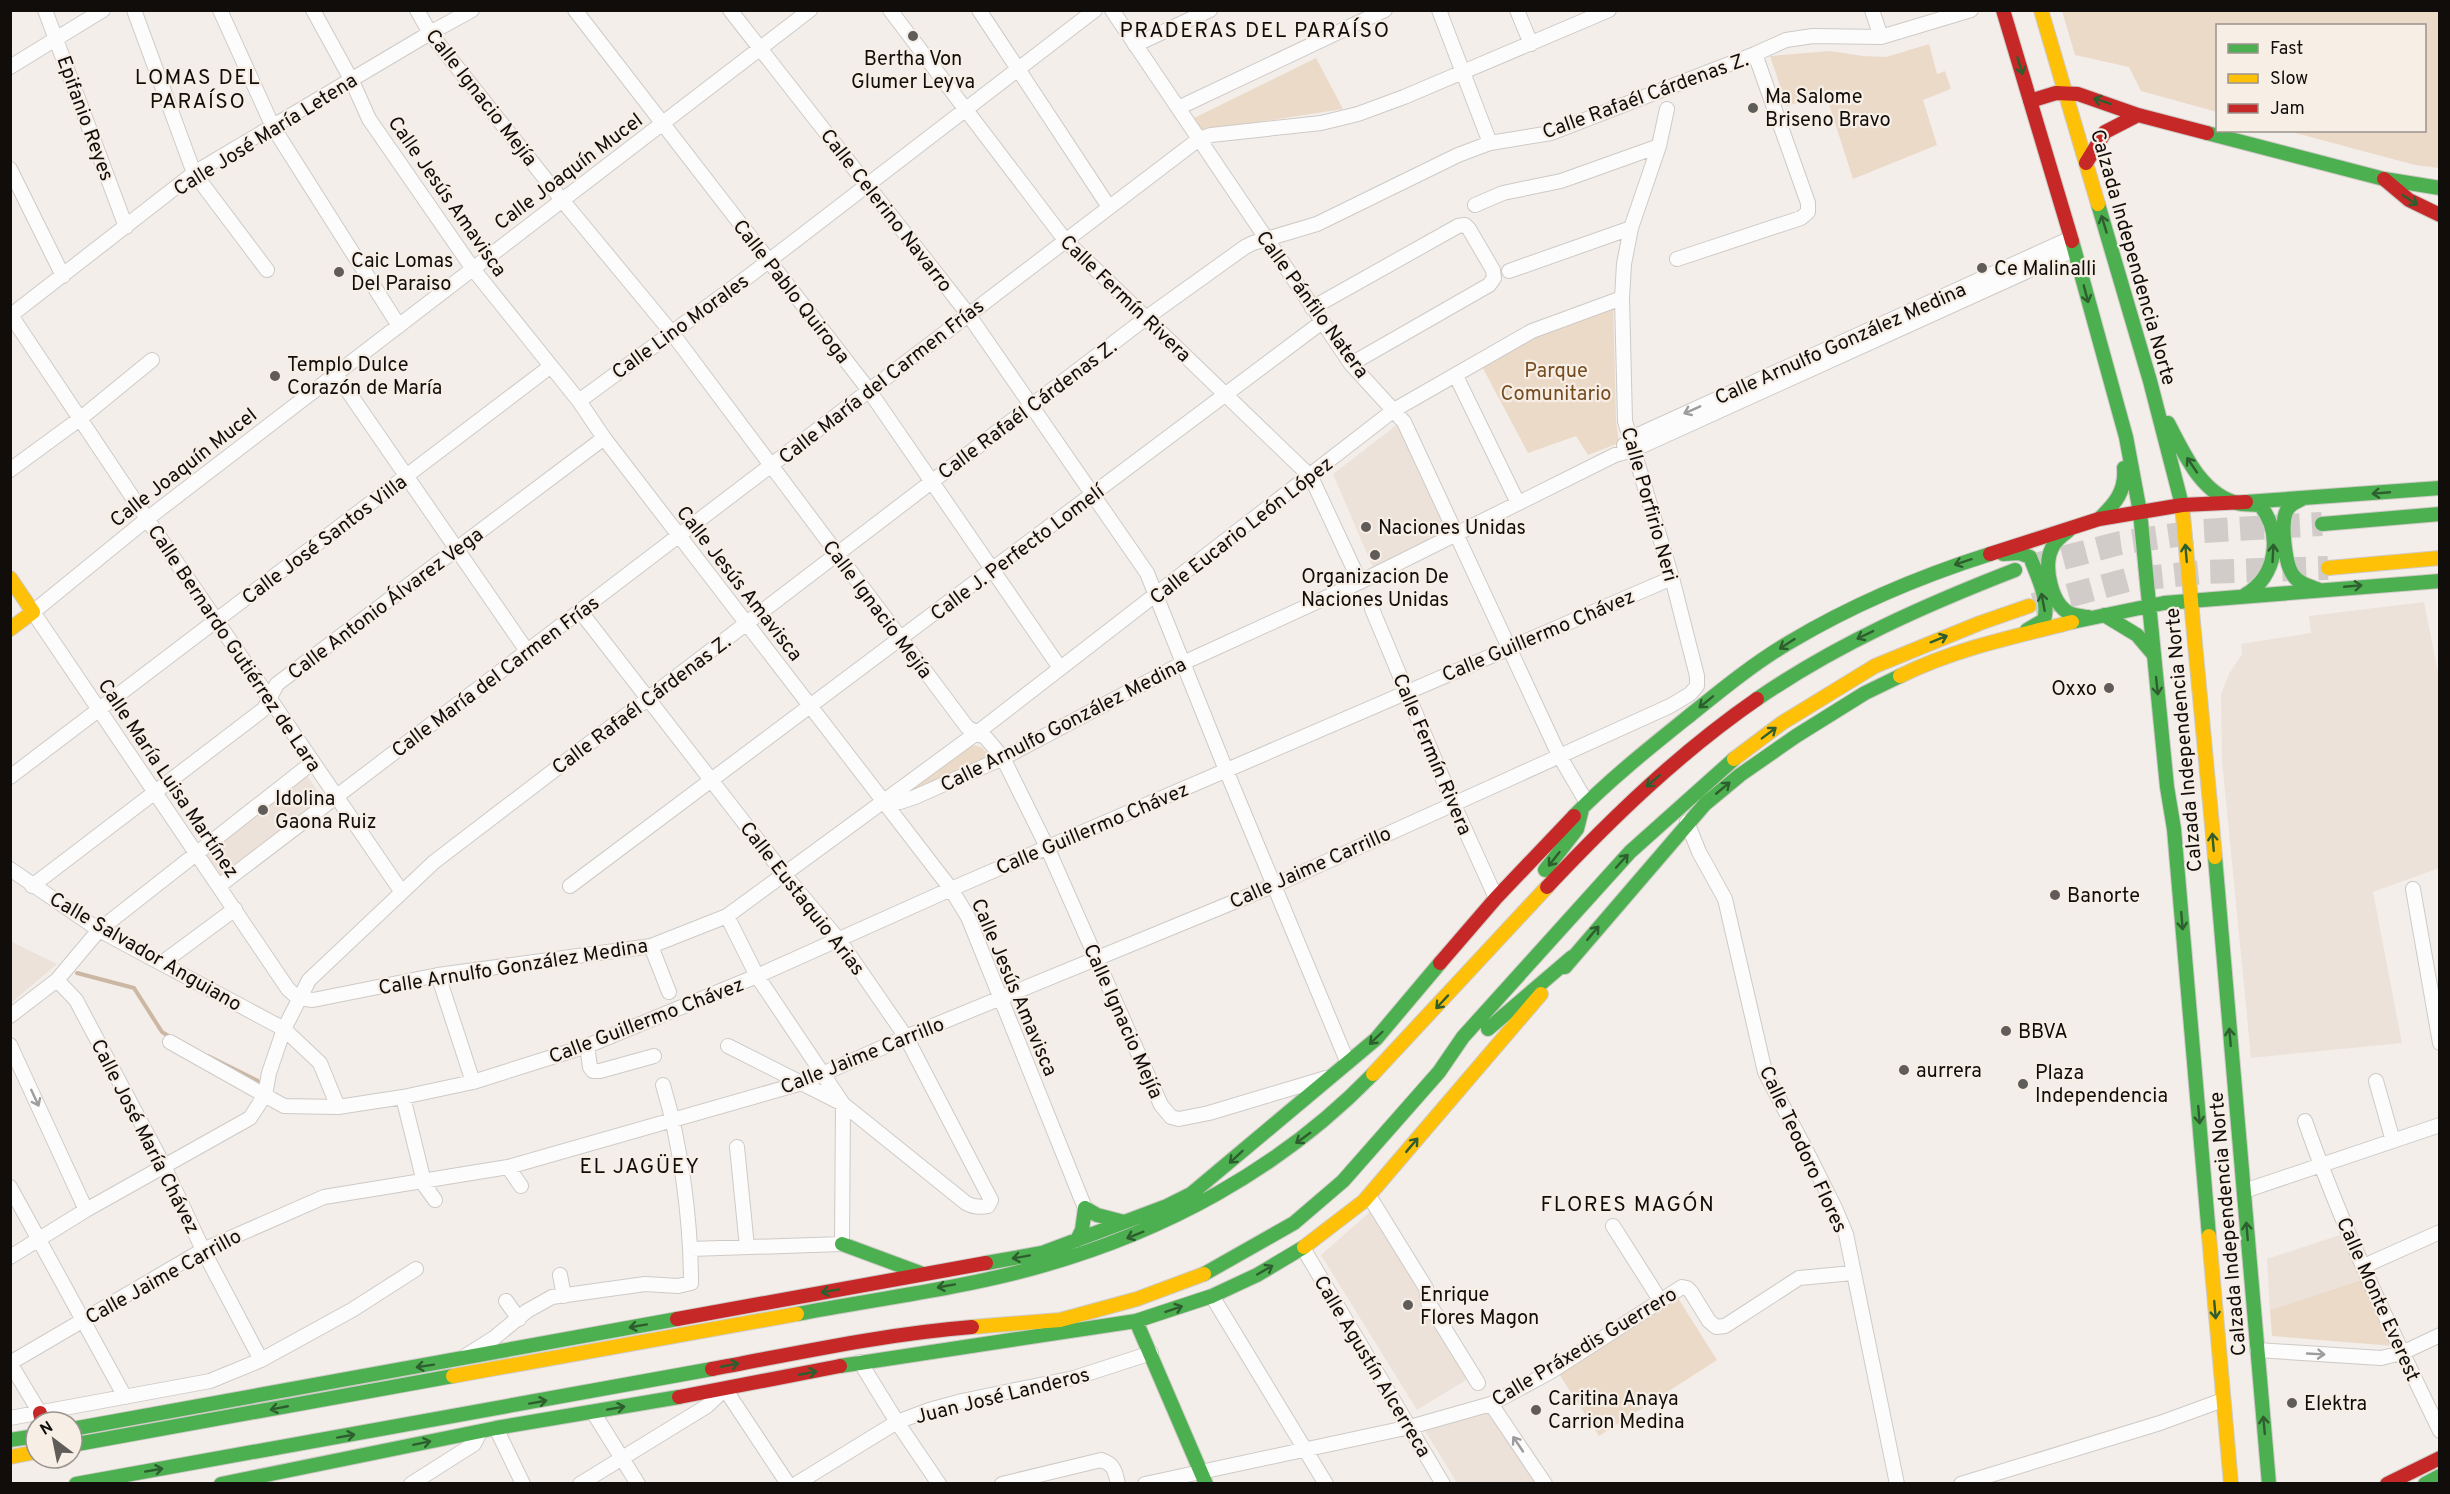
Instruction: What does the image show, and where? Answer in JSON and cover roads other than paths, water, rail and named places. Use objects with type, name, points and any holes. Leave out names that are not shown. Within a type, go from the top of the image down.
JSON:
[{"type":"main road","name":"Calzada Independencia Norte","points":[[2003,10],[2126,437],[2140,512],[2167,787],[2175,840],[2231,1484]]},
{"type":"main road","name":"Calzada Independencia Norte","points":[[2041,10],[2156,401],[2182,505],[2190,600],[2196,640],[2269,1484]]},
{"type":"main road","points":[[2030,101],[2065,92],[2097,99],[2138,114],[2384,179],[2439,188]]},
{"type":"main road","points":[[2086,163],[2102,133],[2138,114]]},
{"type":"main road","points":[[2384,179],[2409,200],[2439,215]]},
{"type":"main road","points":[[2156,401],[2202,480],[2221,495],[2236,502],[2260,505],[2271,522],[2274,553],[2264,581],[2254,591],[2241,596]]},
{"type":"main road","points":[[2099,519],[2124,491],[2128,446],[2126,437]]},
{"type":"main road","points":[[84,1427],[304,1386],[458,1361],[1042,1253],[1167,1206],[1191,1194],[1376,1039],[1496,898],[1585,806],[1665,735],[1729,684],[1789,642],[1940,570],[2099,519],[2182,505],[2302,500],[2439,488]]},
{"type":"main road","points":[[2302,500],[2290,504],[2285,515],[2287,561],[2295,578],[2317,589]]},
{"type":"main road","points":[[2322,524],[2439,514]]},
{"type":"main road","points":[[2075,526],[2059,536],[2050,551],[2048,566],[2055,597],[2063,608],[2074,615],[2097,616],[2137,635],[2154,655]]},
{"type":"main road","points":[[1990,555],[2019,553],[2030,557],[2040,581],[2046,615],[2043,621],[2010,639]]},
{"type":"main road","points":[[2328,568],[2439,558]]},
{"type":"main road","points":[[84,1443],[988,1279],[1045,1266],[1098,1250],[1162,1224],[1274,1159],[1312,1131],[1351,1097],[1644,789],[1749,703],[1836,649],[1947,595],[2015,570]]},
{"type":"main road","name":"Calle María Luisa Martínez","points":[[10,578],[33,612]]},
{"type":"main road","points":[[220,1484],[248,1481],[480,1431],[725,1389],[860,1362],[1136,1322],[1212,1296],[1257,1275],[1303,1248],[1369,1196],[1687,822],[1740,775],[1796,736],[1865,693],[1932,660],[1959,651],[2097,616],[2190,600],[2439,580]]},
{"type":"main road","points":[[76,1484],[586,1393],[848,1343],[925,1331],[1060,1320],[1137,1299],[1200,1276],[1294,1224],[1343,1181],[1439,1072],[1463,1037],[1630,852],[1734,759],[1782,723],[1875,666],[1980,623],[2029,606]]},
{"type":"main road","name":"Calle Joaquín Mucel","points":[[10,629],[33,612]]},
{"type":"main road","points":[[1482,959],[1512,912],[1577,829],[1585,806]]},
{"type":"main road","points":[[1439,1072],[1572,957]]},
{"type":"main road","points":[[1077,1240],[1083,1230],[1085,1208],[1097,1215],[1124,1222]]},
{"type":"main road","points":[[842,1244],[924,1274]]},
{"type":"main road","points":[[1060,1320],[1111,1325]]},
{"type":"main road","points":[[1017,1338],[1042,1322]]},
{"type":"main road","points":[[1136,1322],[1203,1478]]},
{"type":"main road","points":[[304,1386],[353,1395]]},
{"type":"main road","points":[[2387,1484],[2439,1458]]},
{"type":"main road","points":[[2425,1484],[2439,1476]]},
{"type":"street","name":"Epifanio Reyes","points":[[45,10],[126,226]]},
{"type":"street","points":[[10,67],[103,10]]},
{"type":"street","points":[[134,10],[194,173],[267,270]]},
{"type":"street","points":[[220,10],[273,127],[399,326]]},
{"type":"street","name":"Calle Jesús Amavisca","points":[[313,10],[352,81],[369,119],[473,269],[579,401],[604,438],[951,889],[968,917],[1085,1208]]},
{"type":"street","name":"Calle Ignacio Mejía","points":[[417,10],[430,33],[562,200],[672,333],[967,727],[986,738],[1004,758],[1047,848],[1161,1105],[1171,1117],[1179,1119],[1209,1113],[1328,1078]]},
{"type":"street","name":"Calle José María Letena","points":[[11,315],[194,173],[472,10]]},
{"type":"street","name":"Calle Pablo Quiroga","points":[[575,10],[868,389],[1060,668]]},
{"type":"street","name":"Calle Celerino Navarro","points":[[730,10],[968,314],[1147,573],[1347,1061]]},
{"type":"street","name":"Calle Joaquín Mucel","points":[[33,612],[147,519],[810,10]]},
{"type":"street","name":"Calle Fermín Rivera","points":[[890,10],[964,111],[1065,240],[1311,477],[1360,582]]},
{"type":"street","points":[[979,10],[1109,207]]},
{"type":"street","name":"Calle Lino Morales","points":[[579,401],[769,261],[1095,10]]},
{"type":"street","name":"Calle Pánfilo Natera","points":[[1112,10],[1351,364],[1404,422],[1507,648],[1585,806]]},
{"type":"street","points":[[1135,45],[1210,10]]},
{"type":"street","points":[[1178,108],[1385,10]]},
{"type":"street","points":[[1439,10],[1490,143]]},
{"type":"street","points":[[1517,10],[1535,42]]},
{"type":"street","points":[[1527,10],[1535,42]]},
{"type":"street","name":"Calle María del Carmen Frías","points":[[219,886],[1198,139],[1211,135],[1321,123],[1358,114],[1610,10]]},
{"type":"street","points":[[1872,10],[1881,36]]},
{"type":"street","name":"Calle Rafaél Cárdenas Z.","points":[[265,1095],[269,1072],[284,1029],[309,980],[434,862],[1031,405],[1245,247],[1317,224],[1458,155],[1490,143],[1551,133],[1786,40],[1813,36],[1881,36],[1971,10]]},
{"type":"street","points":[[1677,259],[1801,218],[1808,212],[1808,203],[1755,54]]},
{"type":"street","name":"Calle Porfirio Neri","points":[[1667,108],[1659,146],[1631,228],[1622,298],[1625,421],[1672,578],[1697,676],[1697,686]]},
{"type":"street","points":[[1475,205],[1503,193],[1561,181],[1659,146]]},
{"type":"street","points":[[10,169],[63,276]]},
{"type":"street","points":[[1312,308],[1458,226],[1465,225],[1469,229],[1493,270],[1494,279],[1489,285],[1351,364]]},
{"type":"street","points":[[1509,270],[1631,228]]},
{"type":"street","name":"Calle Arnulfo González Medina","points":[[298,998],[313,999],[438,975],[651,946],[727,916],[884,803],[900,802],[915,797],[1004,758],[1183,663],[1456,536],[1615,455],[1631,445],[1642,432],[2072,244]]},
{"type":"street","name":"Calle Eucario León López","points":[[884,803],[1311,477],[1394,410],[1532,331],[1622,298]]},
{"type":"street","name":"Calle Bernardo Gutiérrez de Lara","points":[[11,315],[401,891]]},
{"type":"street","name":"Calle J. Perfecto Lomelí","points":[[570,886],[1322,322]]},
{"type":"street","points":[[10,470],[81,418],[152,360]]},
{"type":"street","name":"Calle José Santos Villa","points":[[10,777],[551,366]]},
{"type":"street","points":[[336,374],[527,651]]},
{"type":"street","points":[[1456,376],[1518,504]]},
{"type":"street","name":"Calle Antonio Álvarez Vega","points":[[32,885],[264,709],[277,684],[604,438]]},
{"type":"street","name":"Calle Guillermo Chávez","points":[[170,1042],[284,1106],[338,1107],[403,1097],[473,1082],[587,1046],[757,976],[951,889],[1672,578]]},
{"type":"street","name":"Calle Fermín Rivera","points":[[1372,609],[1453,803],[1496,898]]},
{"type":"street","name":"Calle Eustaquio Arias","points":[[580,611],[784,874],[839,940],[906,1037],[989,1193],[991,1200],[988,1206],[974,1208],[966,1203],[843,1104]]},
{"type":"street","name":"Calle María Luisa Martínez","points":[[33,612],[288,989],[298,998]]},
{"type":"street","name":"Calle Jaime Carrillo","points":[[11,1363],[203,1250],[324,1197],[508,1167],[802,1083],[906,1037],[1275,885],[1670,706],[1690,694],[1697,686]]},
{"type":"street","points":[[10,1016],[57,980],[99,930],[313,762]]},
{"type":"street","name":"Calle Teodoro Flores","points":[[1687,822],[1699,852],[1725,899],[1765,1072],[1836,1208],[1846,1234],[1897,1484]]},
{"type":"street","name":"Calle Salvador Anguiano","points":[[10,869],[99,930],[284,1029]]},
{"type":"street","points":[[2413,889],[2420,928],[2428,939],[2429,947],[2424,956],[2437,1018],[2439,1043]]},
{"type":"street","points":[[162,963],[235,909]]},
{"type":"street","points":[[691,1249],[842,1244],[843,1104],[757,976],[727,916]]},
{"type":"street","points":[[651,946],[669,992]]},
{"type":"street","points":[[438,975],[473,1082]]},
{"type":"street","name":"Calle José María Chávez","points":[[57,980],[76,1000],[164,1166],[203,1250],[261,1360]]},
{"type":"street","points":[[284,1029],[320,1062],[338,1107]]},
{"type":"street","points":[[10,1045],[86,1210]]},
{"type":"street","points":[[587,1046],[590,1067],[593,1071],[654,1056]]},
{"type":"street","points":[[728,1046],[843,1104]]},
{"type":"street","points":[[2376,1081],[2393,1141]]},
{"type":"street","points":[[458,1361],[494,1338],[527,1311],[552,1297],[645,1284],[678,1286],[691,1283],[691,1249],[673,1119],[663,1085]]},
{"type":"street","points":[[10,1257],[86,1210],[250,1118],[265,1095]]},
{"type":"street","points":[[403,1097],[425,1186],[435,1200]]},
{"type":"street","name":"Calle Monte Everest","points":[[2305,1121],[2320,1166],[2402,1353],[2439,1431]]},
{"type":"street","points":[[2244,1191],[2439,1125]]},
{"type":"street","points":[[737,1147],[747,1247]]},
{"type":"street","points":[[508,1167],[521,1186]]},
{"type":"street","points":[[10,1187],[125,1397]]},
{"type":"street","points":[[1369,1196],[1426,1288],[1428,1302],[1478,1383]]},
{"type":"street","points":[[1613,1226],[1660,1300]]},
{"type":"street","points":[[2364,1266],[2439,1232]]},
{"type":"street","name":"Calle Agustín Alcerreca","points":[[1303,1248],[1443,1484]]},
{"type":"street","points":[[70,1410],[210,1381],[261,1360],[352,1310],[416,1269]]},
{"type":"street","name":"Calle Práxedis Guerrero","points":[[1145,1484],[1203,1478],[1305,1449],[1410,1427],[1491,1404],[1550,1372],[1682,1287],[1687,1288],[1709,1321],[1716,1327],[1725,1326],[1799,1278],[1853,1273]]},
{"type":"street","points":[[560,1275],[564,1296]]},
{"type":"street","points":[[1212,1296],[1326,1484]]},
{"type":"street","points":[[506,1301],[519,1319]]},
{"type":"street","points":[[2257,1350],[2380,1358],[2402,1353],[2439,1335]]},
{"type":"street","name":"Juan José Landeros","points":[[795,1484],[897,1422],[962,1401],[1074,1378],[1151,1353]]},
{"type":"street","points":[[860,1362],[939,1484]]},
{"type":"street","points":[[11,1363],[37,1410]]},
{"type":"street","points":[[580,1484],[707,1406],[725,1389],[788,1484]]},
{"type":"street","points":[[1961,1484],[2160,1423],[2223,1400]]},
{"type":"street","points":[[1491,1404],[1545,1484]]},
{"type":"street","points":[[593,1412],[638,1484]]},
{"type":"street","points":[[496,1428],[523,1484]]},
{"type":"street","points":[[411,1484],[474,1444],[480,1431]]},
{"type":"street","points":[[1002,1484],[1101,1460],[1109,1462],[1114,1469],[1118,1484]]},
{"type":"waterway","points":[[77,973],[134,988],[162,1032],[172,1038]]},
{"type":"waterway","points":[[208,1056],[258,1081]]},
{"type":"tunnel","points":[[2028,567],[2120,543],[2203,531],[2322,524]]},
{"type":"tunnel","points":[[2034,605],[2127,580],[2203,572],[2328,568]]},
{"type":"place","name":"Bertha Von Glumer Leyva","points":[[913,36]]},
{"type":"place","name":"Ma Salome Briseno Bravo","points":[[1753,108]]},
{"type":"place","name":"Ce Malinalli","points":[[1982,268]]},
{"type":"place","name":"Caic Lomas Del Paraiso","points":[[339,272]]},
{"type":"place","name":"Templo Dulce Corazón de María","points":[[275,376]]},
{"type":"place","name":"Naciones Unidas","points":[[1366,527]]},
{"type":"place","name":"Organizacion De Naciones Unidas","points":[[1375,555]]},
{"type":"place","name":"Oxxo","points":[[2109,688]]},
{"type":"place","name":"Idolina Gaona Ruiz","points":[[263,810]]},
{"type":"place","name":"Banorte","points":[[2055,895]]},
{"type":"place","name":"BBVA","points":[[2006,1031]]},
{"type":"place","name":"aurrera","points":[[1904,1070]]},
{"type":"place","name":"Plaza Independencia","points":[[2023,1084]]},
{"type":"place","name":"Enrique Flores Magon","points":[[1408,1305]]},
{"type":"place","name":"Elektra","points":[[2292,1403]]},
{"type":"place","name":"Caritina Anaya Carrion Medina","points":[[1536,1410]]},
{"type":"district","name":"PRADERAS DEL PARAÍSO","points":[[1255,30]]},
{"type":"district","name":"LOMAS DEL PARAÍSO","points":[[198,89]]},
{"type":"district","name":"EL JAGÜEY","points":[[640,1166]]},
{"type":"district","name":"FLORES MAGÓN","points":[[1628,1204]]},
{"type":"park label","name":"Parque Comunitario","points":[[1556,382]]}]
